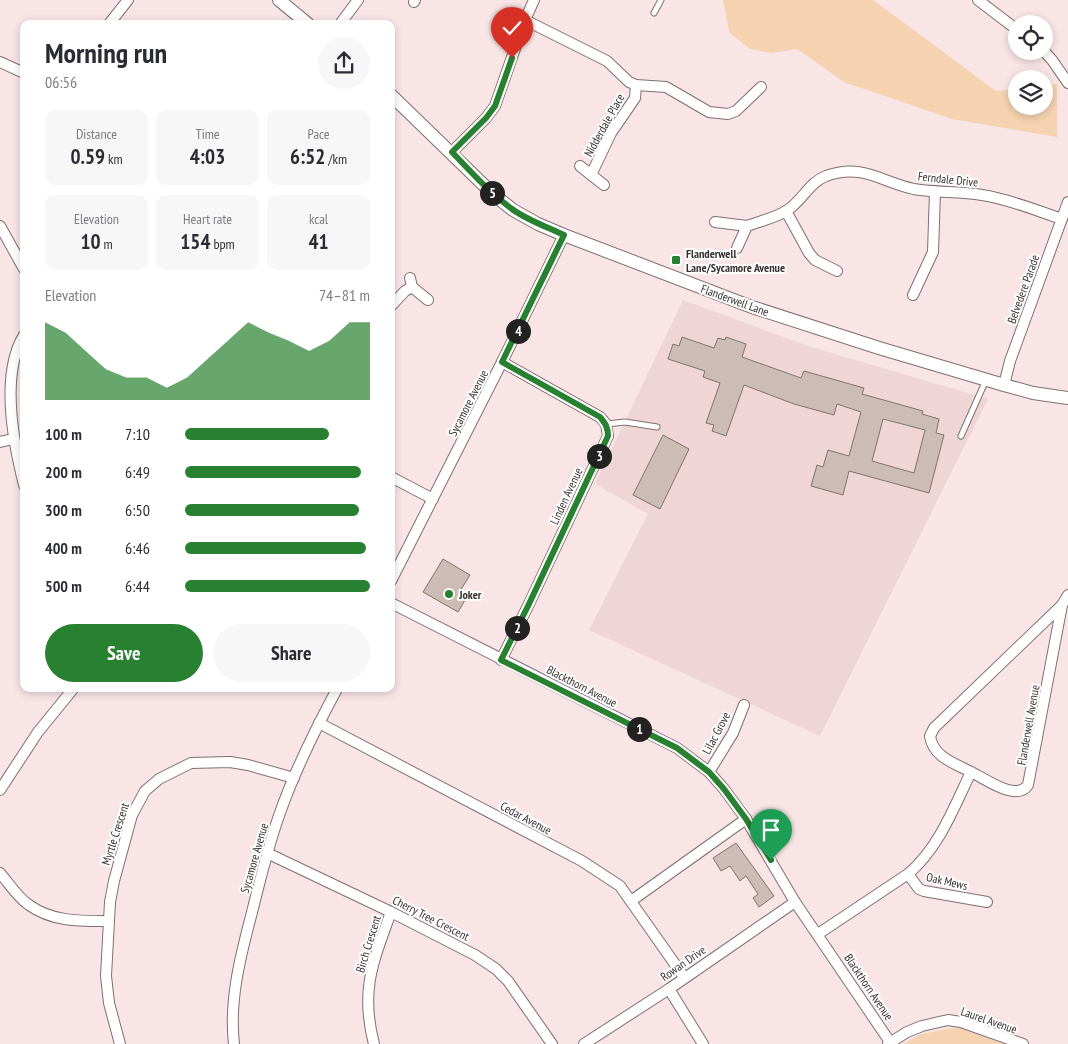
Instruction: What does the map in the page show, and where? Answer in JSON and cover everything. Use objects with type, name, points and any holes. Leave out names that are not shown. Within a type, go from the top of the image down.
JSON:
[{"type":"street","points":[[112,20],[128,0]]},
{"type":"street","points":[[279,0],[303,20]]},
{"type":"street","points":[[343,20],[358,0]]},
{"type":"street","points":[[452,152],[486,118],[495,106],[525,20],[534,0]]},
{"type":"street","points":[[978,0],[1008,23]]},
{"type":"street","name":"Nidderdale Place","points":[[525,20],[607,62],[629,82],[636,85],[666,87],[709,112],[728,114],[736,111],[760,87]]},
{"type":"street","points":[[1052,60],[1068,83]]},
{"type":"street","points":[[0,62],[20,71]]},
{"type":"street","name":"Nidderdale Place","points":[[591,175],[611,133],[635,98],[636,85]]},
{"type":"street","name":"Flanderwell Lane","points":[[395,99],[488,189],[513,210],[538,224],[752,307],[986,380],[1033,393],[1068,398]]},
{"type":"street","name":"Nidderdale Place","points":[[580,166],[604,185]]},
{"type":"street","name":"Ferndale Drive","points":[[715,222],[747,226],[786,211],[796,203],[810,186],[824,177],[840,172],[870,173],[908,187],[981,195],[1007,200],[1062,219]]},
{"type":"street","points":[[913,296],[934,252],[935,191]]},
{"type":"street","name":"Belvedere Parade","points":[[1004,385],[1010,361],[1068,202]]},
{"type":"street","points":[[786,211],[809,253],[815,260],[837,271]]},
{"type":"street","points":[[0,226],[20,262]]},
{"type":"street","points":[[737,248],[747,226]]},
{"type":"street","name":"Sycamore Avenue","points":[[395,573],[564,235]]},
{"type":"street","points":[[395,302],[411,282],[428,300]]},
{"type":"street","points":[[20,340],[13,350],[7,398],[13,439],[20,468]]},
{"type":"street","points":[[502,362],[600,417],[606,424]]},
{"type":"street","name":"Linden Avenue","points":[[501,660],[608,436],[606,424]]},
{"type":"street","points":[[0,442],[13,439]]},
{"type":"street","points":[[395,479],[433,499]]},
{"type":"street","name":"Flanderwell Avenue","points":[[1062,605],[1031,779],[1024,790],[1017,793],[1008,791],[938,754],[933,748],[930,736],[934,728],[1062,605],[1068,595]]},
{"type":"street","name":"Blackthorn Avenue","points":[[395,606],[677,748],[709,772],[746,819],[796,902],[889,1043]]},
{"type":"street","points":[[0,790],[38,732],[71,692]]},
{"type":"street","name":"Sycamore Avenue","points":[[234,1044],[233,1010],[237,977],[267,853],[294,778],[335,692]]},
{"type":"street","name":"Lilac Grove","points":[[709,772],[733,733],[744,705]]},
{"type":"street","name":"Cedar Avenue","points":[[319,724],[582,862],[620,886],[684,977]]},
{"type":"street","name":"Myrtle Crescent","points":[[120,1044],[109,1003],[106,976],[108,921],[114,881],[132,816],[146,791],[159,779],[191,763],[230,762],[294,778]]},
{"type":"street","points":[[818,934],[908,874],[922,862],[932,848],[971,772]]},
{"type":"street","points":[[631,901],[746,819]]},
{"type":"street","name":"Cherry Tree Crescent","points":[[267,853],[391,912],[475,955],[496,968],[508,981],[552,1044]]},
{"type":"street","points":[[0,872],[27,904],[44,914],[73,921],[108,921]]},
{"type":"street","name":"Oak Mews","points":[[908,874],[919,889],[924,891],[986,902]]},
{"type":"street","name":"Rowan Drive","points":[[584,1044],[669,989],[796,902]]},
{"type":"street","name":"Birch Crescent","points":[[374,1044],[369,1018],[368,987],[371,968],[391,912]]},
{"type":"street","points":[[669,989],[703,1044]]},
{"type":"street","name":"Laurel Avenue","points":[[889,1043],[922,1026],[948,1020],[961,1022],[1023,1044]]},
{"type":"lane","points":[[654,13],[660,0]]},
{"type":"lane","points":[[961,436],[986,380]]},
{"type":"lane","points":[[606,424],[625,422],[657,427]]},
{"type":"shaded area","points":[[723,0],[873,0],[996,91],[1008,90],[1008,115],[1053,115],[1053,85],[1057,84],[1057,137],[952,119],[844,82],[797,49],[771,53],[750,49],[729,32]]},
{"type":"shaded area","points":[[683,300],[808,346],[988,399],[820,736],[589,630],[648,514],[595,484]]},
{"type":"shaded area","points":[[958,1027],[1005,1044],[903,1044],[921,1034]]},
{"type":"building","points":[[682,337],[714,348],[718,338],[725,340],[726,337],[746,344],[742,357],[801,378],[804,371],[864,388],[862,394],[923,411],[922,414],[939,419],[936,433],[944,435],[929,493],[849,471],[843,495],[811,486],[817,465],[823,467],[828,450],[849,456],[861,412],[837,404],[834,415],[794,404],[744,385],[726,436],[712,431],[714,425],[706,423],[720,383],[703,377],[705,371],[668,359],[673,344],[679,346]],"holes":[[[883,419],[925,430],[914,473],[872,461]]]},
{"type":"building","points":[[663,435],[689,449],[660,509],[633,495]]},
{"type":"building","points":[[443,559],[470,575],[460,591],[468,595],[458,612],[423,592]]},
{"type":"building","points":[[736,843],[774,896],[759,907],[753,898],[758,894],[746,876],[740,881],[730,866],[721,871],[713,858]]},
{"type":"place","name":"Flanderwell Lane/Sycamore Avenue","points":[[676,260]]},
{"type":"place","name":"Joker","points":[[449,594]]},
{"type":"route","points":[[512,58],[495,106],[486,118],[452,152],[483,185],[513,210],[538,224],[564,235],[502,362],[600,417],[606,424],[608,436],[501,660],[677,748],[709,772],[724,789],[746,819],[771,860]]}]
